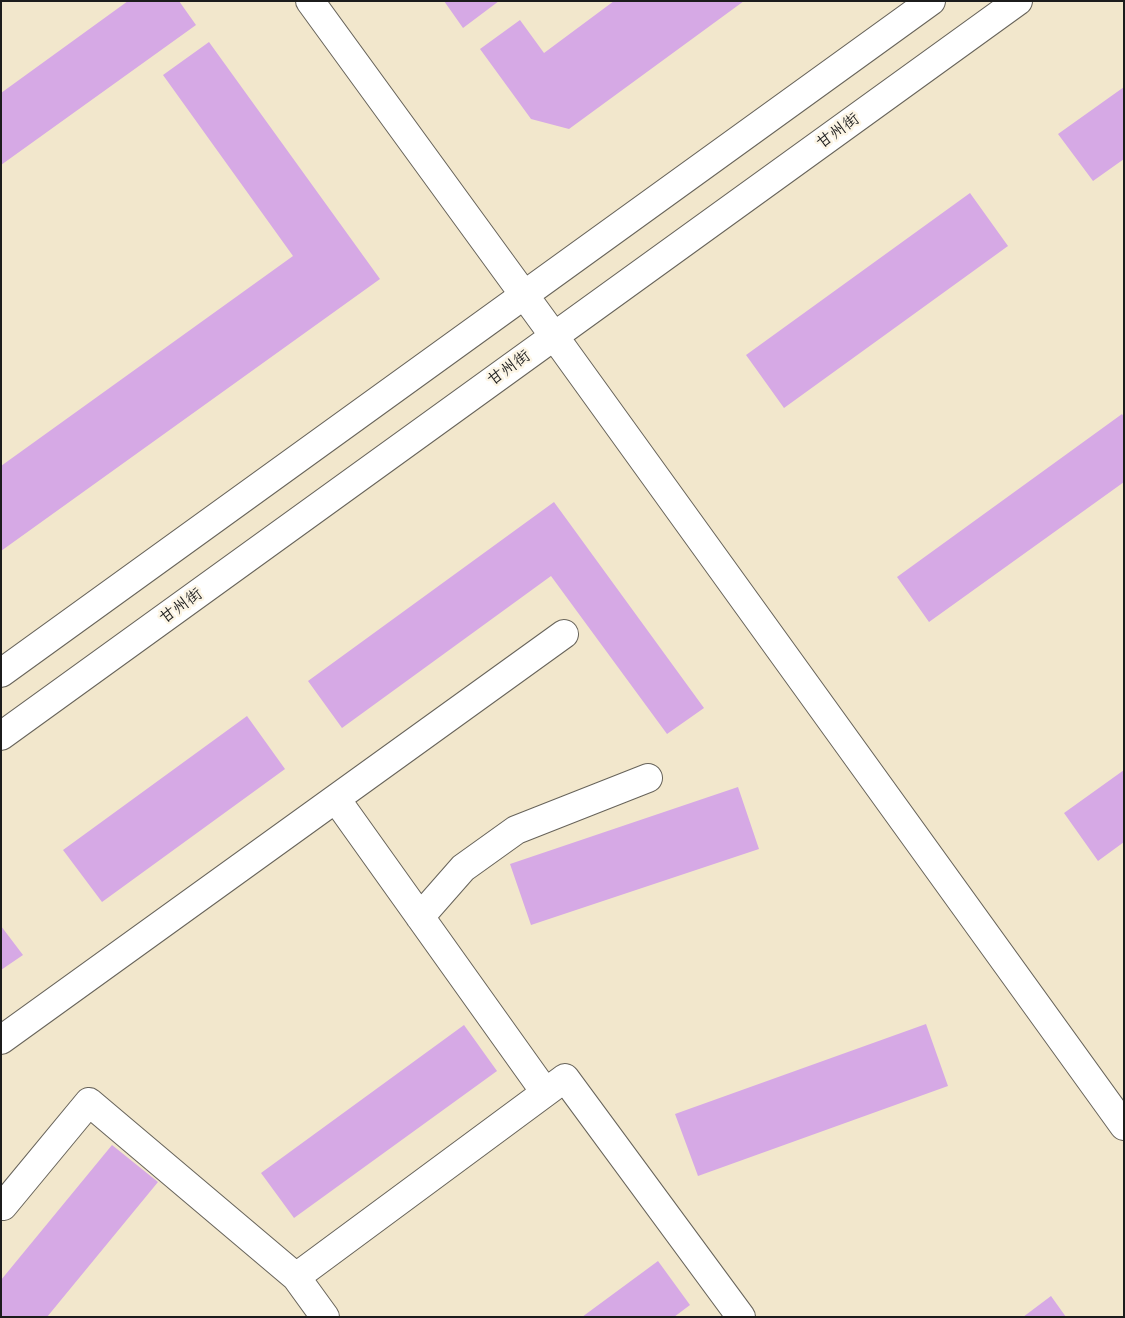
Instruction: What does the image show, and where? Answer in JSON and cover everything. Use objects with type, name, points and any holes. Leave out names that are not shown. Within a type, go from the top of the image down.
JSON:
[{"type":"street","points":[[310,1],[524,294],[1124,1126]]},
{"type":"street","points":[[1,673],[931,1]]},
{"type":"street","name":"甘州街","points":[[1,736],[1018,1]]},
{"type":"street","points":[[1,1040],[564,634]]},
{"type":"street","points":[[420,917],[463,868],[516,830],[648,778]]},
{"type":"street","points":[[336,799],[545,1092]]},
{"type":"street","points":[[296,1277],[565,1078],[741,1317]]},
{"type":"street","points":[[3,1206],[89,1102],[296,1277],[325,1317]]},
{"type":"building","points":[[128,1],[179,1],[196,25],[1,165],[1,93]]},
{"type":"building","points":[[444,1],[499,1],[463,28]]},
{"type":"building","points":[[614,1],[744,1],[569,129],[531,119],[480,49],[520,20],[544,53]]},
{"type":"building","points":[[209,42],[380,279],[1,551],[1,466],[293,256],[163,75]]},
{"type":"building","points":[[1124,87],[1124,159],[1093,181],[1058,134]]},
{"type":"building","points":[[970,193],[1008,246],[784,408],[746,355]]},
{"type":"building","points":[[1122,414],[1124,417],[1124,482],[929,622],[897,577]]},
{"type":"building","points":[[554,502],[704,708],[667,734],[551,576],[342,728],[308,681]]},
{"type":"building","points":[[247,716],[285,769],[102,902],[63,850]]},
{"type":"building","points":[[1124,770],[1124,842],[1098,861],[1064,813]]},
{"type":"building","points":[[738,787],[759,849],[531,925],[510,864]]},
{"type":"building","points":[[1,926],[23,955],[1,970]]},
{"type":"building","points":[[926,1024],[948,1086],[698,1176],[675,1114]]},
{"type":"building","points":[[464,1025],[497,1071],[294,1218],[261,1173]]},
{"type":"building","points":[[112,1145],[158,1182],[47,1317],[1,1317],[1,1280]]},
{"type":"building","points":[[658,1261],[690,1305],[674,1317],[582,1317]]},
{"type":"building","points":[[1051,1296],[1066,1317],[1023,1317]]}]
